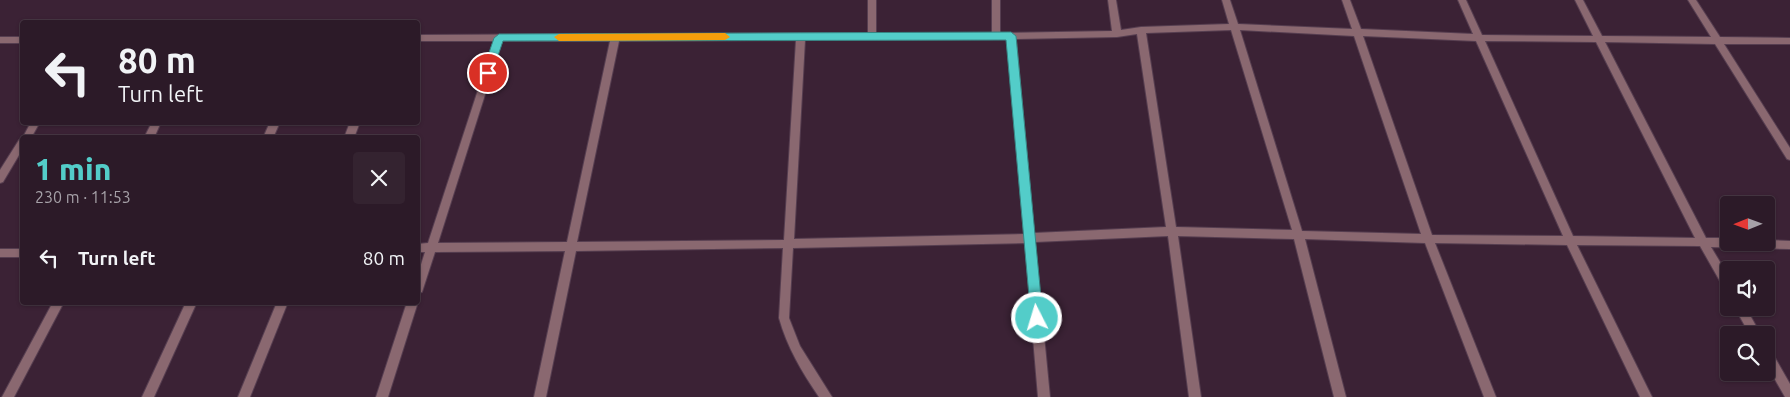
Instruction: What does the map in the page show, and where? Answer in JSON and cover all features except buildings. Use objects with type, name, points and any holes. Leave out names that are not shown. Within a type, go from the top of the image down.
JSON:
[{"type":"street","points":[[872,0],[872,35]]},
{"type":"street","points":[[996,0],[996,36]]},
{"type":"street","points":[[1112,0],[1117,34]]},
{"type":"street","points":[[1226,0],[1298,234],[1340,397]]},
{"type":"street","points":[[1346,0],[1428,238],[1490,397]]},
{"type":"street","points":[[1462,0],[1570,240],[1646,397]]},
{"type":"street","points":[[1579,0],[1703,242],[1720,271]]},
{"type":"street","points":[[1692,0],[1790,156]]},
{"type":"street","points":[[420,38],[1011,36],[1117,34],[1141,30],[1234,27],[1480,38],[1790,41]]},
{"type":"street","points":[[1141,30],[1172,230],[1195,397]]},
{"type":"street","points":[[801,36],[784,318],[789,336],[806,368],[826,397]]},
{"type":"street","points":[[1011,36],[1044,397]]},
{"type":"street","points":[[540,397],[615,37]]},
{"type":"street","points":[[420,283],[499,38]]},
{"type":"street","points":[[0,40],[20,40]]},
{"type":"street","points":[[0,179],[20,146]]},
{"type":"street","points":[[420,248],[789,244],[1030,238],[1172,230],[1428,238],[1790,245]]},
{"type":"street","points":[[0,253],[20,253]]},
{"type":"street","points":[[8,397],[57,305]]},
{"type":"street","points":[[148,397],[191,305]]},
{"type":"street","points":[[244,397],[282,305]]},
{"type":"street","points":[[382,397],[412,305]]},
{"type":"street","points":[[1775,369],[1790,395]]},
{"type":"slow traffic","points":[[559,37],[725,37]]},
{"type":"route","points":[[488,73],[499,38],[872,35],[1011,36],[1037,318]]}]
